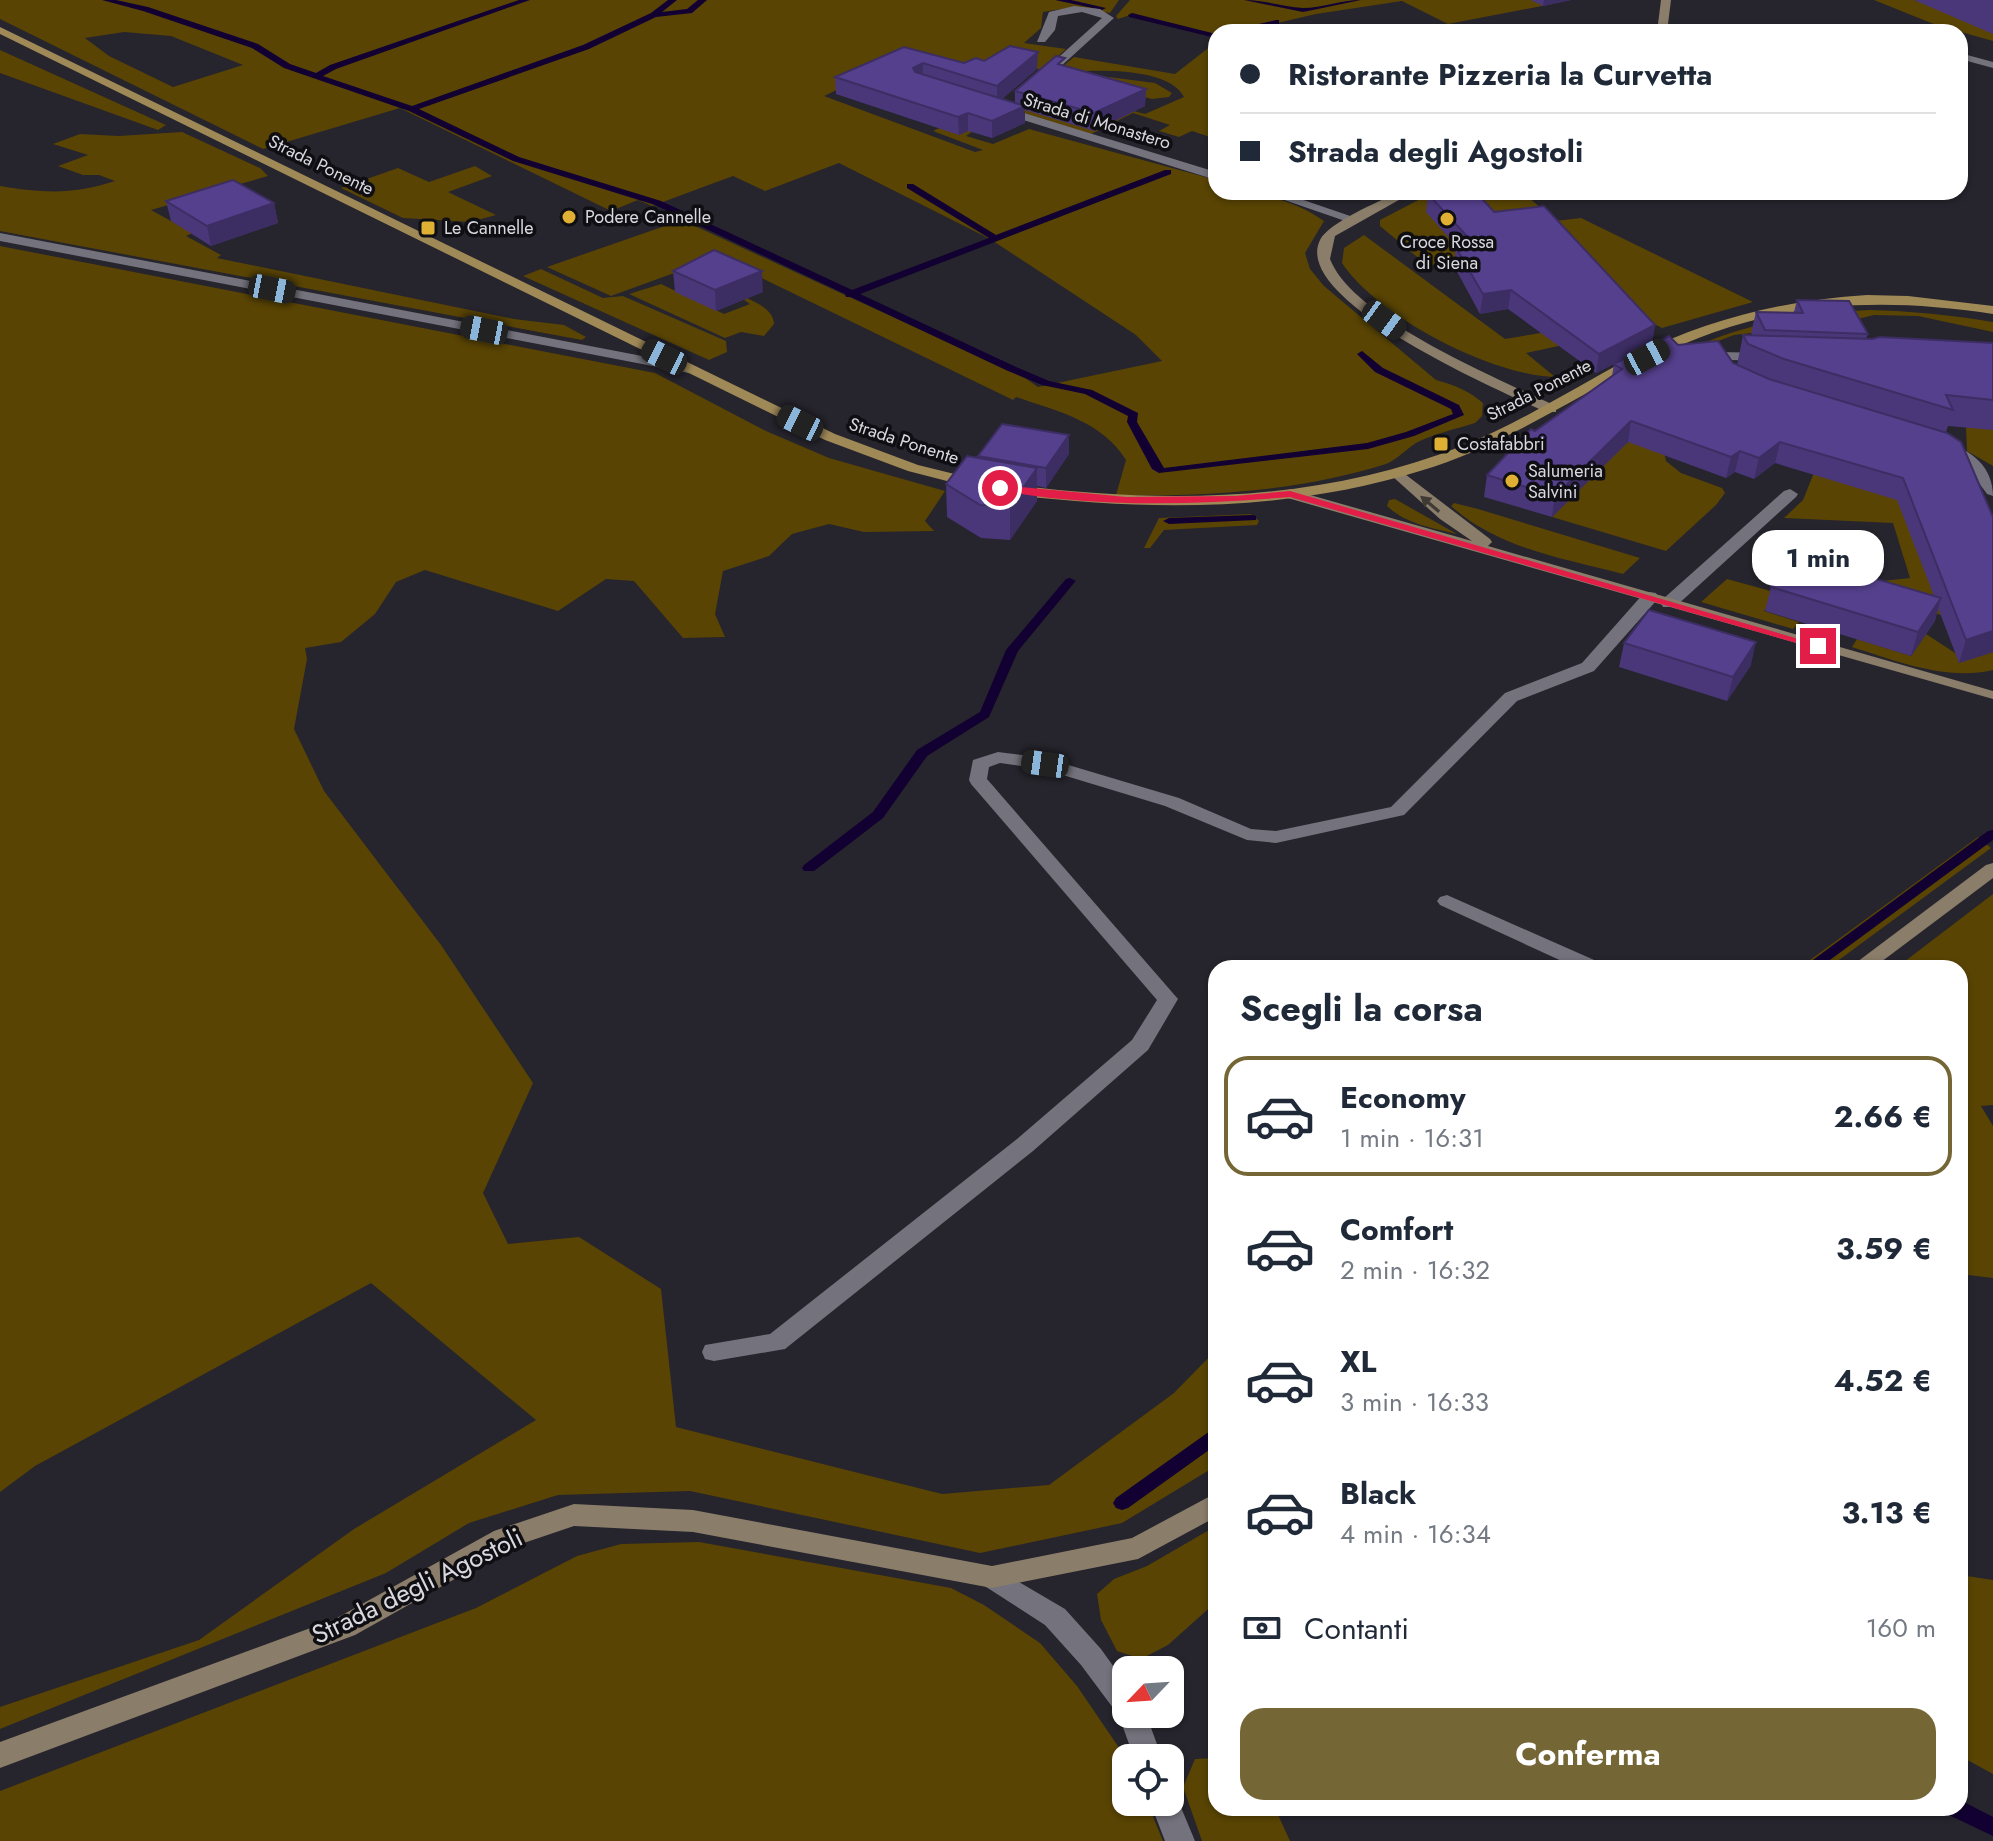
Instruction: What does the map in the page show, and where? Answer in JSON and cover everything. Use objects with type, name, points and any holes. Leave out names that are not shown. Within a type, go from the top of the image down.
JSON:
[{"type":"main road","name":"Strada Ponente","points":[[0,30],[858,449],[923,471],[995,487],[1126,500],[1235,499],[1290,494],[1397,473],[1469,448],[1551,409],[1665,347],[1738,317],[1766,310],[1861,298],[1919,300],[1993,310]]},
{"type":"street","points":[[1663,24],[1666,0]]},
{"type":"street","points":[[1032,85],[1109,18],[1095,11],[1064,10],[1053,14],[1050,30],[1041,40]]},
{"type":"street","points":[[1968,58],[1993,65]]},
{"type":"street","name":"Strada di Monastero","points":[[999,106],[1208,173]]},
{"type":"street","points":[[1292,200],[1353,219]]},
{"type":"street","points":[[1391,200],[1330,234],[1322,246],[1325,262],[1336,281],[1368,309],[1419,344],[1551,409]]},
{"type":"street","points":[[0,237],[689,369]]},
{"type":"street","points":[[1748,384],[1735,378],[1721,356],[1779,358]]},
{"type":"street","points":[[1932,441],[1967,458],[1983,472],[1993,491]]},
{"type":"street","points":[[1397,473],[1446,516],[1516,558]]},
{"type":"street","points":[[1290,494],[1991,699]]},
{"type":"street","points":[[1669,603],[1790,494]]},
{"type":"street","points":[[714,1352],[776,1342],[1025,1145],[1140,1045],[1168,999],[978,780],[980,764],[998,757],[1045,764],[1172,802],[1247,834],[1276,837],[1397,811],[1511,697],[1588,667],[1650,597]]},
{"type":"street","points":[[1870,960],[1993,869]]},
{"type":"street","points":[[1447,901],[1576,960]]},
{"type":"street","name":"Strada degli Agostoli","points":[[0,1755],[345,1627],[503,1539],[574,1515],[693,1521],[992,1577],[1138,1548],[1208,1509]]},
{"type":"street","points":[[992,1577],[1055,1617],[1091,1657],[1112,1686]]},
{"type":"street","points":[[1170,1816],[1180,1841]]},
{"type":"shaded area","points":[[0,0],[1119,0],[1110,13],[1074,7],[1043,12],[1041,28],[1024,43],[1066,49],[1043,70],[1010,63],[881,69],[824,96],[975,152],[983,150],[933,131],[948,124],[972,132],[966,136],[993,144],[1029,129],[1208,178],[1208,200],[1278,200],[1312,213],[1324,221],[1305,253],[1310,269],[1324,286],[1436,380],[1461,389],[1483,403],[1482,416],[1475,423],[1416,443],[1386,464],[1320,481],[1218,493],[1116,495],[1126,460],[1116,447],[1091,427],[1047,407],[1016,397],[1013,400],[718,257],[611,296],[547,267],[682,220],[1025,378],[1038,387],[1162,361],[1136,335],[990,239],[839,163],[765,191],[733,176],[652,206],[638,200],[611,211],[400,108],[263,149],[0,19]],"holes":[[[124,32],[171,36],[243,65],[173,87],[109,56],[85,38]]]},
{"type":"shaded area","points":[[1130,0],[1537,0],[1547,5],[1448,24],[1402,1],[1273,24],[1208,24],[1208,35],[1127,16],[1118,19],[1116,16]]},
{"type":"shaded area","points":[[1874,0],[1914,0],[1993,26],[1993,41],[1968,34],[1968,24],[1934,24]]},
{"type":"shaded area","points":[[1208,48],[1208,136],[1192,131],[1179,137],[1159,131],[1170,125],[1133,113],[1091,134],[1019,112],[1101,76],[1155,83],[1172,93],[1169,97],[1152,99],[1125,92],[1111,105],[1145,114],[1184,97],[1161,79],[1144,75],[1105,71],[1055,73],[1074,57],[1175,74]]},
{"type":"shaded area","points":[[0,50],[166,125],[158,130],[0,73]]},
{"type":"shaded area","points":[[182,132],[260,168],[268,176],[151,210],[193,233],[186,236],[221,255],[217,258],[514,319],[564,325],[586,337],[582,340],[0,231],[0,186],[58,191],[85,189],[115,181],[58,166],[88,155],[53,144],[80,134],[119,136]]},
{"type":"shaded area","points":[[475,166],[492,176],[448,192],[496,215],[470,222],[403,218],[341,188],[398,168],[429,182]]},
{"type":"shaded area","points":[[1418,200],[1431,200],[1445,211],[1471,208],[1484,200],[1532,200],[1555,221],[1581,218],[1753,302],[1662,328],[1528,259],[1428,266],[1380,226],[1380,220]]},
{"type":"shaded area","points":[[1364,235],[1505,339],[1564,329],[1582,341],[1526,353],[1555,377],[1499,366],[1438,340],[1381,303],[1342,263],[1344,248]]},
{"type":"shaded area","points":[[0,246],[655,373],[766,431],[829,458],[945,491],[925,521],[934,531],[864,532],[829,524],[792,534],[769,556],[723,571],[715,614],[725,637],[683,638],[634,581],[606,579],[558,611],[425,570],[396,582],[375,614],[341,642],[305,648],[307,659],[294,729],[324,791],[441,945],[533,1083],[483,1193],[508,1244],[579,1237],[661,1289],[676,1427],[942,1494],[1049,1485],[1174,1393],[1208,1358],[1208,1471],[1122,1523],[980,1553],[690,1491],[558,1495],[469,1523],[386,1573],[0,1729],[0,1707],[199,1640],[354,1529],[536,1420],[371,1283],[35,1466],[0,1492]]},
{"type":"shaded area","points":[[541,269],[603,298],[623,296],[726,341],[727,352],[709,360],[523,276]]},
{"type":"shaded area","points":[[661,284],[724,314],[750,304],[744,300],[747,298],[768,311],[774,324],[764,336],[741,332],[725,338],[629,294]]},
{"type":"shaded area","points":[[1869,310],[1993,322],[1993,332],[1918,316],[1874,315],[1799,333],[1734,335],[1703,347],[1696,346],[1781,320]]},
{"type":"shaded area","points":[[1993,422],[1993,466],[1967,451],[1966,428]]},
{"type":"shaded area","points":[[1644,430],[1663,447],[1666,461],[1681,473],[1722,488],[1725,493],[1716,505],[1666,551],[1552,517],[1611,455]]},
{"type":"shaded area","points":[[1930,446],[1941,615],[1844,588],[1845,585],[1910,578],[1893,523],[1784,518],[1803,500],[1813,475]]},
{"type":"shaded area","points":[[1395,499],[1457,534],[1402,517],[1387,506],[1389,500]]},
{"type":"shaded area","points":[[1454,503],[1640,558],[1623,574],[1555,557],[1490,533],[1451,506]]},
{"type":"shaded area","points":[[1251,514],[1259,521],[1257,525],[1164,530],[1150,548],[1144,548],[1159,518]]},
{"type":"shaded area","points":[[1727,579],[1778,593],[1764,611],[1799,622],[1793,629],[1701,602]]},
{"type":"shaded area","points":[[1926,634],[1966,660],[1993,652],[1993,670],[1975,673],[1939,671],[1852,647],[1857,639],[1911,656]]},
{"type":"shaded area","points":[[1978,837],[1991,848],[1839,960],[1810,960]]},
{"type":"shaded area","points":[[1993,894],[1993,1105],[1981,1106],[1993,1126],[1993,1278],[1968,1275],[1968,960],[1906,960]]},
{"type":"shaded area","points":[[1208,1531],[1208,1609],[1168,1645],[1147,1656],[1132,1656],[1117,1651],[1101,1620],[1097,1594],[1114,1579],[1147,1566]]},
{"type":"shaded area","points":[[699,1542],[951,1588],[984,1605],[1040,1643],[1077,1686],[1116,1744],[1112,1744],[1112,1816],[1153,1816],[1163,1841],[0,1841],[0,1791],[476,1608],[577,1556],[621,1544]]},
{"type":"shaded area","points":[[1968,1576],[1993,1580],[1993,1774],[1968,1760]]},
{"type":"shaded area","points":[[1208,1758],[1208,1816],[1279,1816],[1290,1841],[1202,1841],[1184,1785],[1195,1759]]},
{"type":"building","points":[[1010,46],[1038,52],[997,86],[923,63],[913,68],[915,72],[1025,106],[992,121],[968,113],[958,117],[835,77],[904,47],[964,63],[976,58],[984,61]]},
{"type":"building","points":[[1056,56],[1065,58],[1058,64],[1146,89],[1094,113],[1015,91]]},
{"type":"building","points":[[233,180],[274,203],[207,226],[166,201]]},
{"type":"building","points":[[1434,200],[1483,200],[1494,212],[1544,206],[1655,325],[1599,354],[1511,290],[1483,294],[1456,248],[1477,247]]},
{"type":"building","points":[[714,250],[762,271],[715,290],[673,271]]},
{"type":"building","points":[[1797,300],[1849,301],[1868,334],[1765,330],[1756,312],[1803,313]]},
{"type":"building","points":[[1743,335],[1993,343],[1993,400],[1946,395],[1953,410],[1784,359],[1748,344]]},
{"type":"building","points":[[1669,336],[1678,345],[1718,341],[1733,363],[1769,379],[1947,433],[1961,442],[1993,517],[1993,631],[1966,640],[1903,478],[1780,442],[1759,458],[1740,451],[1731,457],[1631,421],[1555,496],[1487,475],[1531,429],[1535,431],[1622,369],[1614,364]]},
{"type":"building","points":[[1002,424],[1069,435],[1046,468],[978,456]]},
{"type":"building","points":[[967,456],[1037,468],[1010,507],[980,505],[946,484]]},
{"type":"building","points":[[1795,555],[1941,598],[1918,632],[1771,587]]},
{"type":"building","points":[[1649,610],[1756,642],[1733,677],[1624,643]]},
{"type":"waterway","points":[[106,0],[145,9],[255,46],[287,66],[317,76]]},
{"type":"waterway","points":[[317,76],[333,67],[526,0]]},
{"type":"waterway","points":[[412,109],[586,47],[654,15],[673,0]]},
{"type":"waterway","points":[[656,15],[689,11],[703,0]]},
{"type":"waterway","points":[[1059,0],[1102,8]]},
{"type":"waterway","points":[[1248,0],[1303,10],[1357,0]]},
{"type":"waterway","points":[[1132,15],[1208,34]]},
{"type":"waterway","points":[[1266,24],[1276,22]]},
{"type":"waterway","points":[[317,76],[412,109]]},
{"type":"waterway","points":[[412,109],[516,159],[658,203],[852,294]]},
{"type":"waterway","points":[[852,294],[1168,172]]},
{"type":"waterway","points":[[910,186],[995,238]]},
{"type":"waterway","points":[[852,294],[1012,369],[1046,383],[1088,392],[1134,415],[1132,422],[1157,469],[1163,471],[1368,446],[1459,415],[1455,407],[1379,370],[1362,354]]},
{"type":"waterway","points":[[1169,521],[1252,518]]},
{"type":"waterway","points":[[809,868],[878,815],[922,753],[985,714],[1012,650],[1070,581]]},
{"type":"waterway","points":[[1820,960],[1993,834]]},
{"type":"waterway","points":[[1122,1503],[1208,1442]]},
{"type":"waterway","points":[[1968,1814],[1993,1827]]},
{"type":"place","name":"Podere Cannelle","points":[[569,217]]},
{"type":"place","name":"Croce Rossa di Siena","points":[[1447,219]]},
{"type":"place","name":"Le Cannelle","points":[[428,228]]},
{"type":"place","name":"Costafabbri","points":[[1441,444]]},
{"type":"place","name":"Salumeria Salvini","points":[[1512,481]]},
{"type":"route","points":[[1000,488],[1107,500],[1235,499],[1290,494],[1818,646]]}]
